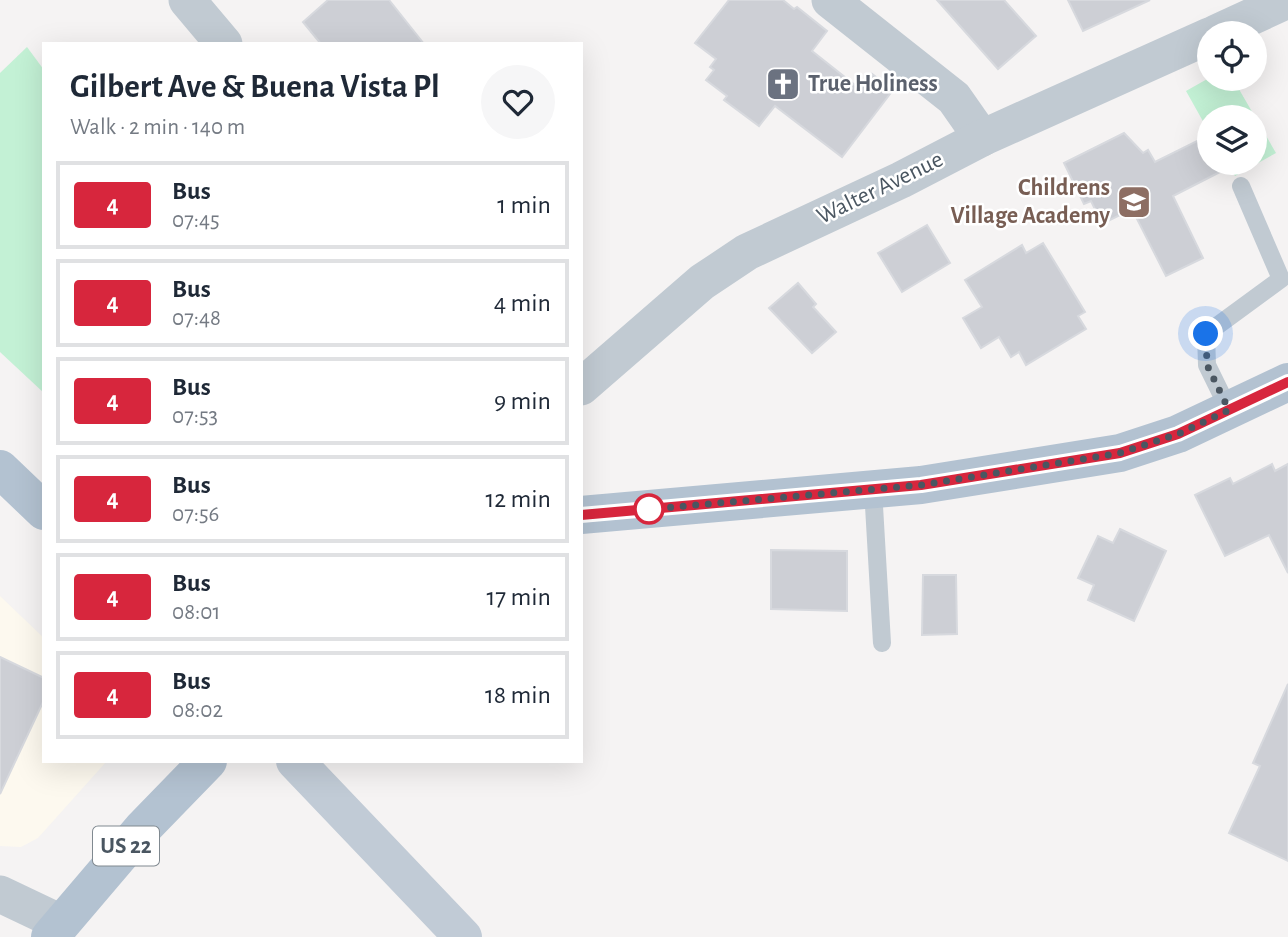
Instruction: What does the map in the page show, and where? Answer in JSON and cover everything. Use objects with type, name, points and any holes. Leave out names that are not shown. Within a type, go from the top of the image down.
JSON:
[{"type":"main road","points":[[583,515],[921,485],[1120,453],[1178,434],[1288,382]]},
{"type":"main road","points":[[0,469],[42,509]]},
{"type":"main road","name":"US 22","points":[[56,930],[142,829],[206,763]]},
{"type":"main road","points":[[297,763],[463,937]]},
{"type":"street","points":[[187,0],[222,42]]},
{"type":"street","points":[[830,0],[954,98],[982,138]]},
{"type":"street","points":[[1242,21],[1288,0]]},
{"type":"street","name":"Walter Avenue","points":[[583,385],[702,282],[747,252],[901,180],[982,138],[1197,41]]},
{"type":"street","points":[[0,894],[56,930]]},
{"type":"lane","points":[[1229,410],[1207,365],[1206,334],[1281,279],[1241,187]]},
{"type":"lane","points":[[873,489],[882,643]]},
{"type":"shaded area","points":[[0,596],[42,636],[42,763],[105,763],[38,838],[21,847],[0,846]]},
{"type":"green space","points":[[27,47],[42,67],[42,391],[0,352],[0,73]]},
{"type":"green space","points":[[1197,85],[1197,91],[1240,91],[1248,105],[1197,105],[1197,111],[1186,91]]},
{"type":"green space","points":[[1267,138],[1276,153],[1267,158]]},
{"type":"building","points":[[328,0],[389,0],[422,42],[319,42],[303,22]]},
{"type":"building","name":"True Holiness","points":[[729,0],[783,0],[794,9],[797,7],[827,31],[812,51],[860,89],[872,74],[893,90],[842,157],[775,106],[759,126],[724,100],[727,96],[706,80],[714,70],[710,67],[716,59],[695,43]]},
{"type":"building","points":[[937,0],[1004,0],[1036,36],[998,69]]},
{"type":"building","points":[[1068,0],[1150,0],[1083,31]]},
{"type":"building","name":"Childrens Village Academy","points":[[1124,133],[1143,153],[1148,150],[1155,162],[1197,141],[1197,175],[1214,175],[1173,196],[1203,258],[1166,276],[1132,209],[1102,224],[1091,201],[1084,204],[1064,163]]},
{"type":"building","points":[[927,225],[950,263],[902,292],[878,253]]},
{"type":"building","points":[[1043,243],[1085,312],[1078,316],[1086,329],[1026,365],[1019,352],[1011,357],[999,337],[981,348],[963,318],[982,307],[965,280],[1022,245],[1026,253]]},
{"type":"building","points":[[798,283],[816,304],[813,307],[836,332],[812,353],[769,308]]},
{"type":"building","points":[[1272,464],[1275,471],[1288,464],[1288,573],[1269,535],[1225,556],[1195,495],[1230,478],[1233,484]]},
{"type":"building","points":[[1120,529],[1166,551],[1134,621],[1088,600],[1094,585],[1078,578],[1098,536],[1113,543]]},
{"type":"building","points":[[771,550],[847,551],[847,611],[771,609]]},
{"type":"building","points":[[923,575],[956,575],[957,634],[922,635]]},
{"type":"building","points":[[0,657],[42,677],[42,704],[0,794]]},
{"type":"building","points":[[1288,684],[1288,861],[1229,833],[1260,766],[1253,763]]},
{"type":"bus line","name":"4","points":[[583,515],[921,485],[1120,453],[1178,434],[1288,382]]},
{"type":"place","name":"True Holiness","points":[[783,84]]},
{"type":"place","name":"Childrens Village Academy","points":[[1134,202]]},
{"type":"route","points":[[649,509],[641,510],[921,485],[1120,453],[1178,434],[1229,410],[1207,365],[1206,334]]}]
